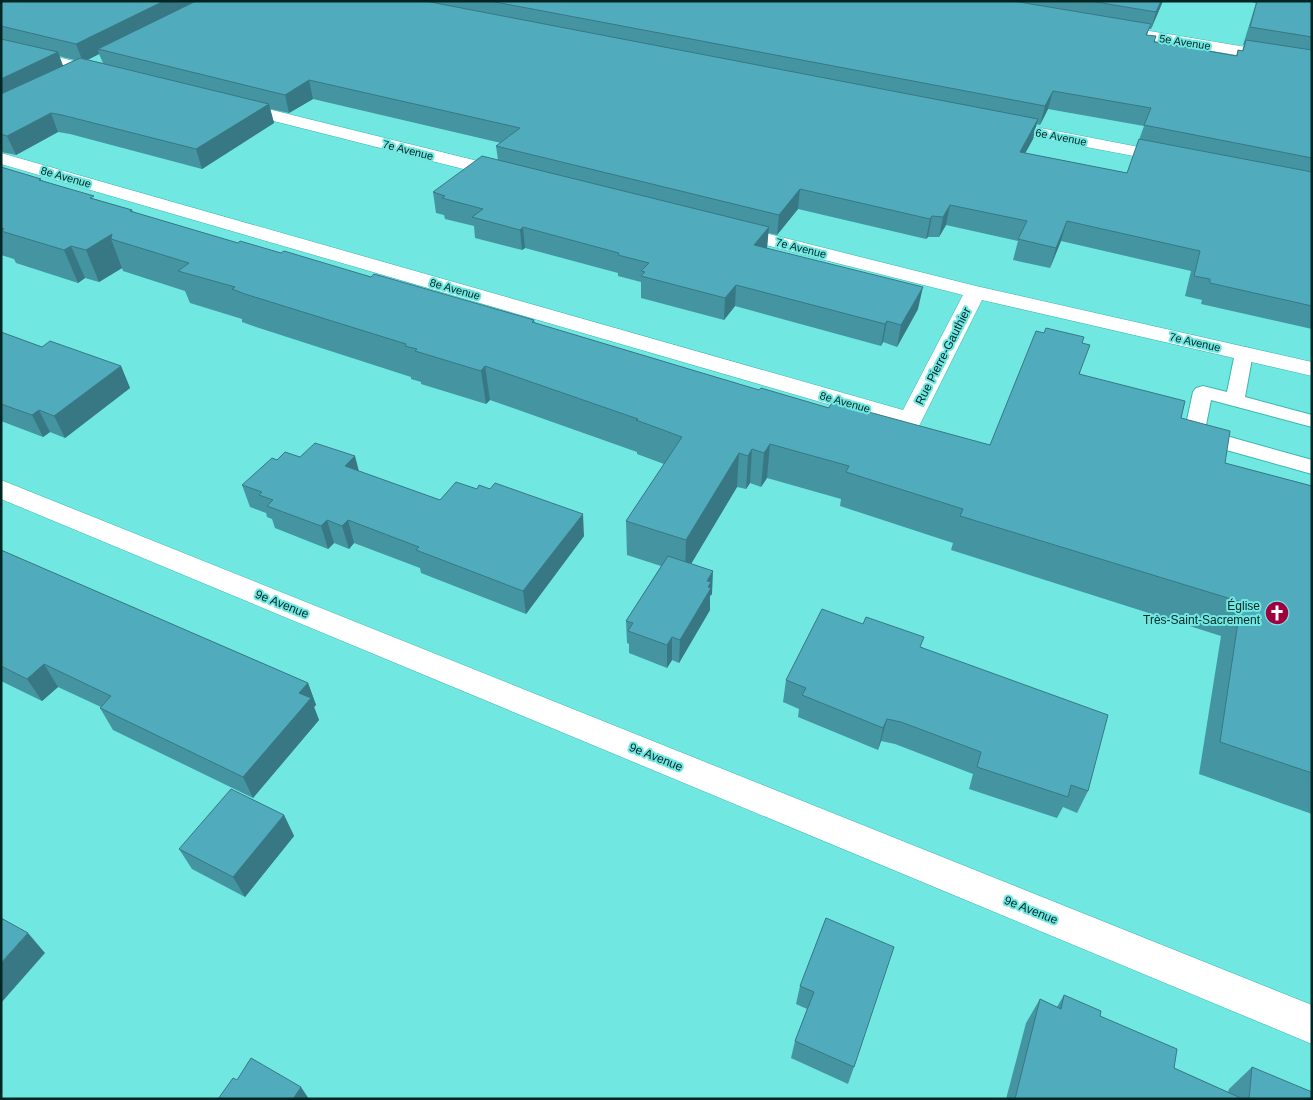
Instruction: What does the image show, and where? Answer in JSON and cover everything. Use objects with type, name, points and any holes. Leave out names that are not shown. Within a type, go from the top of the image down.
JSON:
[{"type":"street","name":"5e Avenue","points":[[1104,28],[1312,63]]},
{"type":"street","points":[[1,48],[125,78]]},
{"type":"street","points":[[61,81],[104,60]]},
{"type":"street","name":"7e Avenue","points":[[222,103],[521,178]]},
{"type":"street","name":"6e Avenue","points":[[981,121],[1186,161]]},
{"type":"street","name":"8e Avenue","points":[[1,158],[910,420]]},
{"type":"street","name":"7e Avenue","points":[[715,226],[976,292],[1312,369]]},
{"type":"street","name":"Rue Pierre-Gauthier","points":[[910,420],[976,292]]},
{"type":"street","name":"9e Avenue","points":[[1,489],[1312,1025]]},
{"type":"lane","points":[[1235,401],[1244,353]]},
{"type":"lane","points":[[1312,421],[1203,392],[1194,434],[1312,467]]},
{"type":"building","points":[[1,1],[164,1],[76,44],[1,26]]},
{"type":"building","points":[[196,1],[425,1],[1038,119],[1020,152],[1127,173],[1139,139],[1312,172],[1312,306],[1210,283],[1210,279],[1194,276],[1200,251],[1067,221],[1056,248],[1018,239],[1027,221],[950,205],[943,217],[932,216],[930,219],[800,189],[779,215],[496,146],[520,128],[309,80],[285,95],[98,49]]},
{"type":"building","points":[[490,1],[1013,1],[1151,24],[1146,35],[1156,36],[1154,42],[1237,56],[1238,50],[1243,51],[1246,40],[1312,50],[1312,158],[1144,125],[1151,108],[1053,91],[1045,106]]},
{"type":"building","points":[[1090,1],[1161,1],[1156,12]]},
{"type":"building","points":[[1257,1],[1312,1],[1312,37],[1250,27]]},
{"type":"building","points":[[1,39],[58,52],[1,79]]},
{"type":"building","points":[[80,58],[269,104],[196,149],[51,113],[7,136],[1,134],[1,94]]},
{"type":"building","points":[[482,156],[769,227],[754,245],[923,287],[901,325],[887,321],[885,324],[736,285],[725,298],[641,276],[645,272],[641,271],[649,263],[523,227],[520,230],[472,217],[483,209],[442,198],[445,196],[433,192]]},
{"type":"building","points":[[1,167],[94,196],[90,198],[132,210],[130,211],[238,243],[240,241],[281,253],[284,251],[371,277],[374,274],[534,320],[532,322],[759,390],[761,388],[829,408],[832,402],[990,445],[1036,331],[1044,333],[1046,328],[1084,337],[1082,343],[1090,345],[1079,374],[1185,401],[1181,418],[1230,431],[1225,463],[1312,486],[1312,773],[1220,742],[1241,602],[960,516],[963,509],[846,472],[849,466],[770,444],[764,453],[752,449],[748,456],[739,453],[686,540],[626,521],[682,437],[636,420],[638,419],[485,366],[481,371],[415,351],[417,349],[405,346],[406,344],[232,289],[235,287],[178,271],[189,263],[111,239],[112,234],[86,250],[71,246],[64,250],[1,231],[4,229],[1,228]]},
{"type":"building","points":[[1,332],[42,347],[50,341],[121,366],[54,416],[39,410],[32,415],[1,404]]},
{"type":"building","points":[[315,443],[355,456],[345,466],[440,500],[456,482],[477,489],[479,485],[490,489],[495,483],[583,514],[523,591],[416,550],[419,547],[348,520],[342,526],[327,520],[321,526],[267,506],[273,500],[259,495],[262,492],[242,485],[272,458],[277,460],[285,452],[300,457]]},
{"type":"building","points":[[1,550],[308,683],[299,693],[311,698],[243,777],[100,708],[111,696],[44,664],[27,679],[1,666]]},
{"type":"building","points":[[668,556],[713,571],[707,581],[711,582],[708,587],[711,588],[680,640],[672,637],[667,645],[628,631],[633,623],[626,621]]},
{"type":"building","points":[[822,609],[863,624],[866,617],[924,637],[920,647],[1108,715],[1088,791],[1071,785],[1068,797],[977,767],[981,752],[901,722],[887,719],[883,728],[802,695],[806,688],[786,680]]},
{"type":"building","points":[[231,789],[284,815],[233,877],[179,849]]},
{"type":"building","points":[[1,918],[28,933],[1,963]]},
{"type":"building","points":[[826,918],[894,947],[854,1067],[795,1041],[814,992],[800,986]]},
{"type":"building","points":[[1064,995],[1101,1011],[1100,1016],[1177,1049],[1174,1068],[1243,1099],[1015,1099],[1040,999],[1061,1009]]},
{"type":"building","points":[[251,1058],[301,1087],[293,1099],[218,1099],[233,1078],[237,1080]]},
{"type":"building","points":[[1252,1067],[1312,1092],[1312,1099],[1249,1099]]},
{"type":"place","name":"Église Très-Saint-Sacrement","points":[[1277,613]]}]
